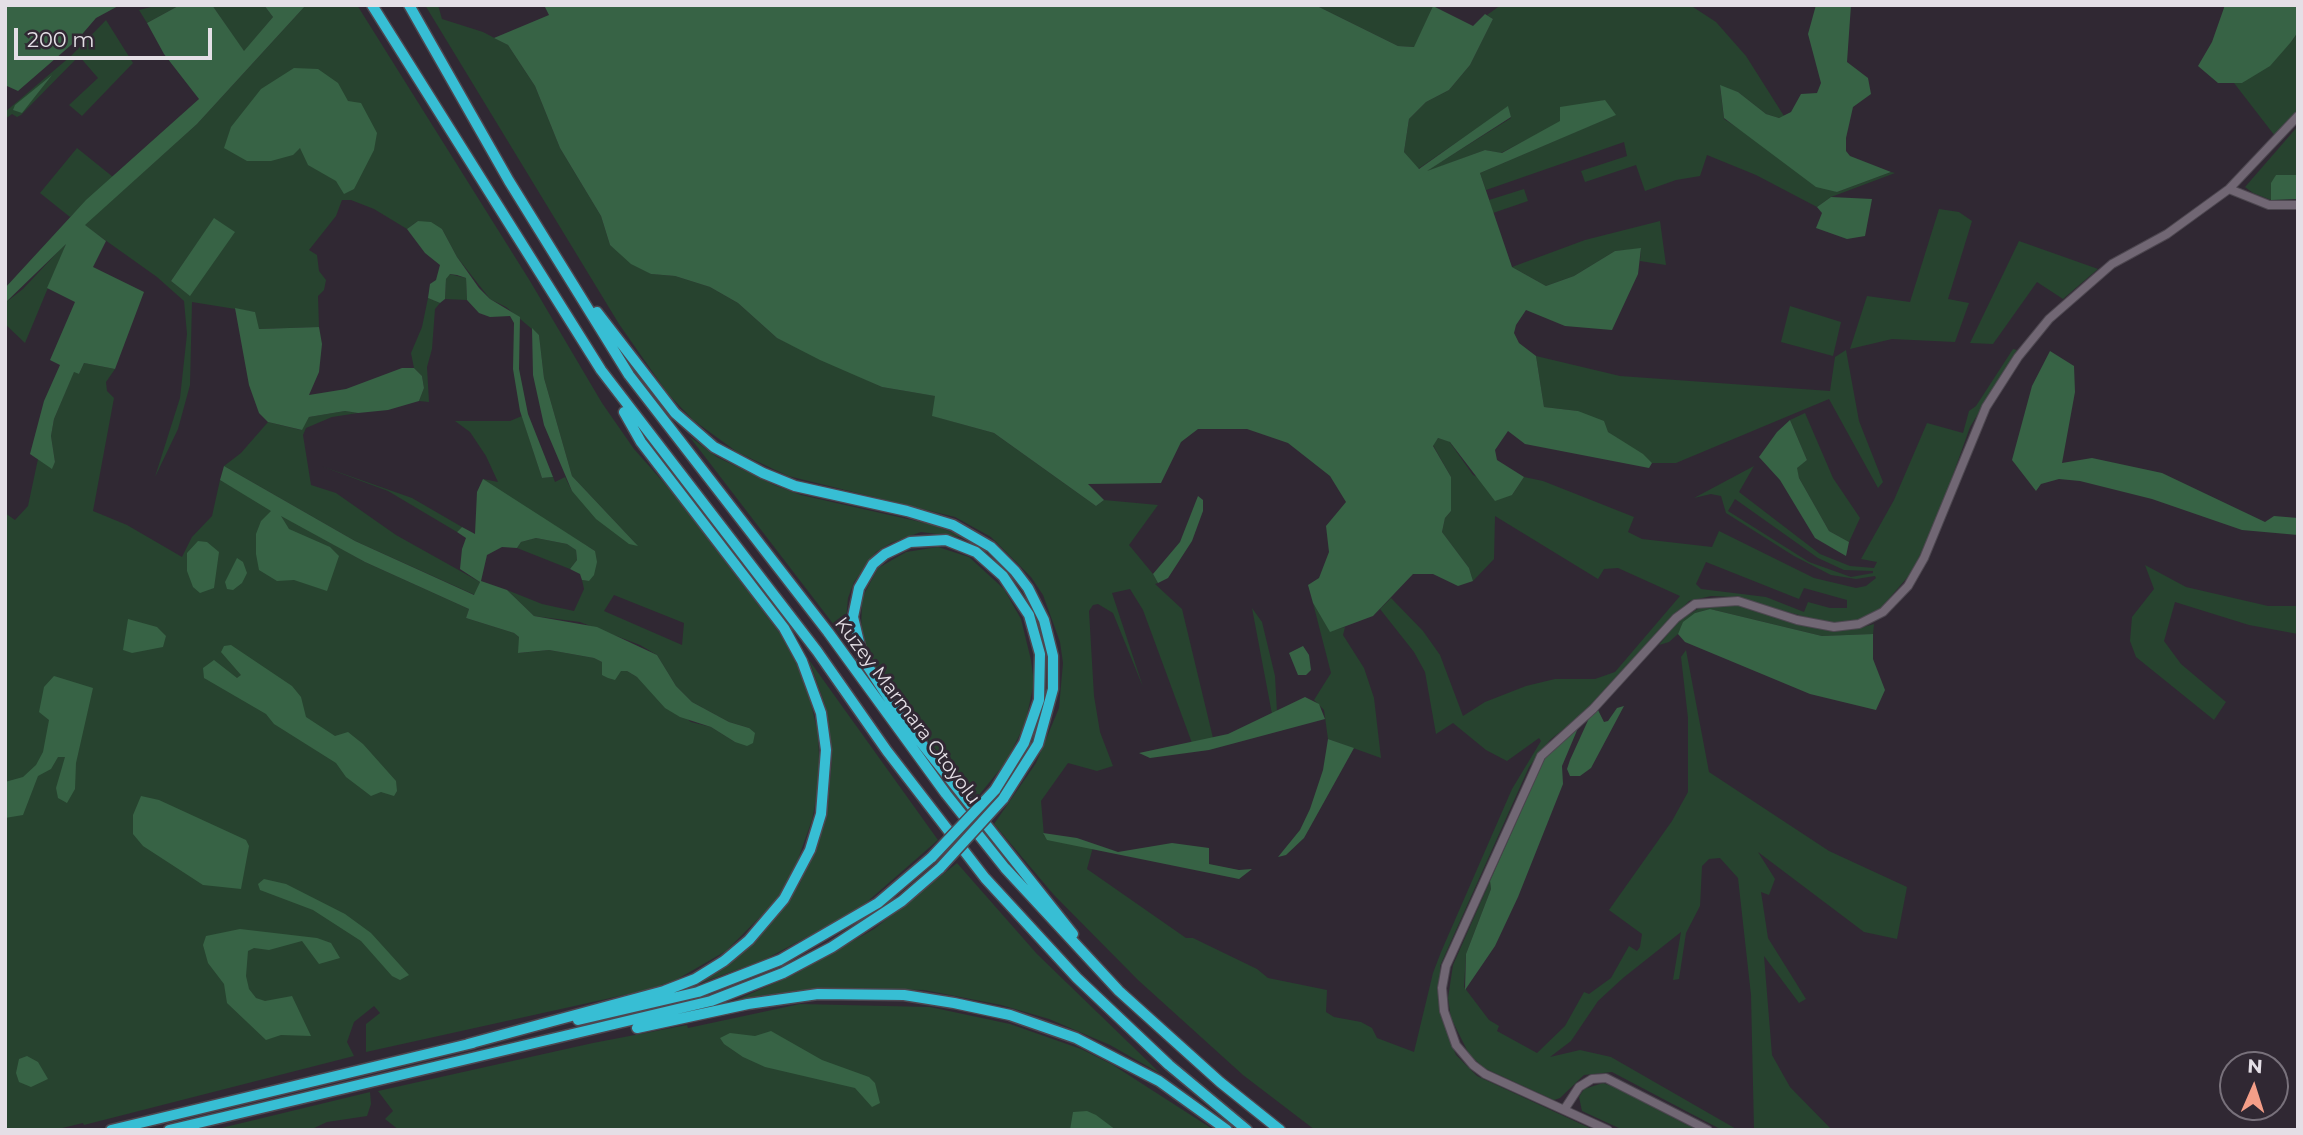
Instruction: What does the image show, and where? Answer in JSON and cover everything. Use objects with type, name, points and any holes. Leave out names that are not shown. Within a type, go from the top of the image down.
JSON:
[{"type":"highway","name":"Kuzey Marmara Otoyolu","points":[[372,5],[601,370],[985,878],[1077,978],[1169,1065],[1247,1130]]},
{"type":"highway","points":[[169,1130],[475,1055],[640,1021],[748,988],[800,964],[848,938],[902,901],[940,868],[1003,799],[1038,744],[1053,688],[1053,656],[1044,620],[1033,596],[1015,571],[991,547],[953,525],[907,511],[795,486],[763,473],[714,447],[663,399],[561,264],[409,5]]},
{"type":"highway","name":"Kuzey Marmara Otoyolu","points":[[561,264],[629,375],[828,632],[946,794],[1005,868],[1119,991],[1220,1082],[1280,1130]]},
{"type":"highway","points":[[468,1044],[664,991],[695,979],[724,961],[749,940],[785,898],[810,849],[821,814],[826,750],[821,713],[802,661],[784,628],[641,442],[601,370]]},
{"type":"highway","points":[[111,1130],[468,1044],[668,1000],[751,973],[838,929],[878,903],[932,857],[995,790],[1024,743],[1039,700],[1040,654],[1029,615],[1003,576],[976,552],[946,540],[910,542],[879,559],[859,588],[853,617],[863,659],[903,720],[1119,991]]},
{"type":"highway","points":[[475,1055],[649,1026],[781,998],[839,994],[904,995],[982,1008],[1076,1038],[1159,1081],[1227,1130]]},
{"type":"street","points":[[1608,1130],[1498,1081],[1473,1065],[1451,1035],[1442,1000],[1446,966],[1541,756],[1593,709],[1676,618],[1695,604],[1738,601],[1797,620],[1834,627],[1859,624],[1883,612],[1917,573],[1945,512],[1976,426],[2025,348],[2056,312],[2103,271],[2167,234],[2229,189],[2298,116]]},
{"type":"street","points":[[2229,189],[2269,205],[2298,205]]},
{"type":"street","points":[[1564,1110],[1579,1087],[1592,1079],[1606,1078],[1708,1130]]},
{"type":"green space","points":[[5,5],[120,5],[96,18],[78,39],[18,91],[7,86],[5,81]]},
{"type":"green space","points":[[159,5],[180,5],[147,23],[139,10]]},
{"type":"green space","points":[[180,5],[212,5],[244,51],[273,17],[264,5],[306,5],[197,124],[85,225],[106,241],[93,267],[144,292],[115,369],[84,363],[79,374],[74,372],[54,419],[51,436],[55,462],[52,469],[30,454],[44,401],[60,365],[50,360],[75,302],[47,288],[66,244],[5,303],[5,288],[86,200],[199,99],[164,54],[147,23]]},
{"type":"green space","points":[[212,5],[264,5],[273,17],[244,52]]},
{"type":"green space","points":[[306,5],[357,5],[530,281],[602,403],[634,449],[673,493],[788,644],[807,687],[818,733],[820,781],[812,820],[796,865],[775,902],[726,951],[676,980],[647,990],[366,1052],[366,1024],[380,1013],[374,1006],[354,1022],[347,1042],[354,1056],[84,1125],[83,1123],[54,1130],[5,1130],[5,513],[15,520],[28,506],[38,459],[52,468],[55,462],[51,436],[54,419],[74,371],[79,374],[84,363],[115,369],[106,382],[107,391],[114,398],[93,511],[127,525],[182,557],[192,537],[212,516],[220,480],[365,562],[469,609],[466,618],[514,633],[519,637],[519,653],[549,650],[594,658],[602,662],[603,669],[627,671],[691,722],[711,727],[735,742],[749,728],[729,722],[692,702],[676,686],[657,655],[640,645],[580,622],[534,616],[507,590],[542,604],[574,611],[584,589],[582,580],[589,581],[595,551],[489,485],[483,479],[498,482],[486,456],[470,432],[455,421],[510,421],[522,416],[542,478],[553,477],[555,482],[565,477],[572,491],[637,545],[572,476],[544,378],[539,335],[506,307],[490,299],[457,257],[442,229],[418,221],[407,229],[374,209],[351,200],[342,200],[336,216],[309,250],[317,255],[319,271],[326,280],[324,290],[318,296],[319,327],[258,329],[254,312],[192,302],[190,385],[178,429],[155,477],[180,398],[187,334],[184,301],[157,277],[84,225],[197,124]],"holes":[[[214,219],[234,232],[189,295],[171,281]],[[614,595],[684,623],[682,645],[604,611]]]},
{"type":"green space","points":[[425,5],[438,5],[442,19],[483,32],[508,45],[535,86],[560,148],[601,216],[610,245],[651,274],[675,276],[710,287],[738,303],[777,338],[882,387],[936,396],[933,416],[994,433],[1096,506],[1104,500],[1158,505],[1129,545],[1153,574],[1158,583],[1155,584],[1182,609],[1213,738],[1192,743],[1143,610],[1130,589],[1112,593],[1143,687],[1113,613],[1098,604],[1093,605],[1089,611],[1094,696],[1100,732],[1113,766],[1097,771],[1068,763],[1041,801],[1044,836],[1093,847],[1087,869],[1186,938],[1193,938],[1257,969],[1268,978],[1327,990],[1326,1012],[1334,1017],[1361,1022],[1372,1028],[1377,1038],[1414,1052],[1433,973],[1441,952],[1512,789],[1541,741],[1539,738],[1507,761],[1486,750],[1453,723],[1436,734],[1425,672],[1414,652],[1380,609],[1391,598],[1423,631],[1440,655],[1463,716],[1485,702],[1526,686],[1555,679],[1595,679],[1615,672],[1680,596],[1618,568],[1604,569],[1598,579],[1495,516],[1494,559],[1473,581],[1469,568],[1442,532],[1445,518],[1451,511],[1451,477],[1433,445],[1438,438],[1449,441],[1473,475],[1512,495],[1524,477],[1543,481],[1634,517],[1628,532],[1642,539],[1712,547],[1719,531],[1814,578],[1856,588],[1866,586],[1875,576],[1856,579],[1831,575],[1794,556],[1726,513],[1721,496],[1711,494],[1694,498],[1754,466],[1739,492],[1820,554],[1850,566],[1874,568],[1877,562],[1861,559],[1894,500],[1927,423],[1963,433],[1969,411],[1976,406],[2013,349],[2017,350],[1970,427],[1939,514],[1912,572],[1880,609],[1857,621],[1828,623],[1733,597],[1711,596],[1689,601],[1581,715],[1550,740],[1529,767],[1440,966],[1440,1014],[1456,1055],[1477,1076],[1594,1130],[1315,1130],[1243,1075],[1138,980],[1054,895],[994,824],[1036,763],[1059,708],[1063,663],[1060,642],[1043,595],[1031,577],[991,537],[955,517],[788,476],[737,452],[693,420],[668,394],[619,324]],"holes":[[[1735,499],[1818,558],[1844,570],[1873,573],[1851,577],[1809,562],[1728,511]],[[1706,562],[1799,599],[1804,588],[1847,600],[1847,608],[1830,608],[1808,602],[1804,612],[1766,597],[1701,589],[1696,584]]]},
{"type":"green space","points":[[544,5],[1315,5],[1398,46],[1414,47],[1433,6],[1473,26],[1485,14],[1493,19],[1470,65],[1449,90],[1426,102],[1409,119],[1404,152],[1419,169],[1508,106],[1511,117],[1427,171],[1485,150],[1502,153],[1560,121],[1560,107],[1605,100],[1616,115],[1480,173],[1512,267],[1546,286],[1574,276],[1615,251],[1641,248],[1638,274],[1612,330],[1565,326],[1526,310],[1514,333],[1519,343],[1536,356],[1544,407],[1578,411],[1604,421],[1608,432],[1643,454],[1652,463],[1649,468],[1525,444],[1508,431],[1495,450],[1497,460],[1524,477],[1512,495],[1495,501],[1450,442],[1438,438],[1433,446],[1451,477],[1451,511],[1445,518],[1442,532],[1469,568],[1473,581],[1458,586],[1433,574],[1413,574],[1373,616],[1330,632],[1313,603],[1308,585],[1319,578],[1329,552],[1326,526],[1346,502],[1330,476],[1288,443],[1247,429],[1198,429],[1181,442],[1161,483],[1088,484],[1104,500],[1096,506],[994,433],[932,416],[935,396],[882,387],[777,338],[738,303],[710,287],[675,276],[651,274],[631,264],[610,245],[601,216],[560,148],[535,86],[508,45],[494,38],[549,15]]},
{"type":"green space","points":[[1315,5],[1433,6],[1415,47],[1398,46]]},
{"type":"green space","points":[[1501,5],[1693,7],[1716,22],[1746,56],[1784,116],[1779,118],[1766,114],[1738,92],[1720,86],[1724,119],[1837,192],[1891,172],[1895,173],[1831,197],[1817,207],[1756,175],[1707,155],[1700,176],[1676,180],[1645,191],[1636,165],[1585,182],[1581,171],[1627,156],[1624,142],[1486,190],[1480,173],[1615,115],[1604,100],[1501,153],[1485,150],[1423,173],[1511,118],[1508,107],[1418,169],[1404,152],[1409,119],[1426,102],[1449,90],[1470,65],[1493,19],[1487,15]]},
{"type":"green space","points":[[1816,5],[1851,5],[1847,62],[1868,78],[1871,94],[1853,107],[1846,151],[1850,156],[1891,172],[1837,192],[1816,187],[1724,118],[1720,85],[1738,92],[1766,114],[1779,118],[1791,112],[1801,94],[1817,93],[1821,83],[1808,34]]},
{"type":"green space","points":[[2225,5],[2298,5],[2298,32],[2291,42],[2270,66],[2242,83],[2218,83],[2198,66],[2212,42]]},
{"type":"green space","points":[[106,20],[133,63],[82,116],[69,105],[98,78],[79,56],[21,115],[17,117],[12,114],[5,119],[5,112],[71,56]]},
{"type":"green space","points":[[2298,32],[2298,110],[2275,136],[2234,83],[2242,83],[2291,42]]},
{"type":"green space","points":[[294,68],[318,69],[338,83],[348,101],[361,103],[377,133],[374,150],[354,189],[344,194],[336,181],[308,165],[300,148],[293,155],[271,161],[247,161],[224,148],[231,127],[261,89]]},
{"type":"green space","points":[[52,75],[22,113],[13,110],[15,105]]},
{"type":"green space","points":[[2298,126],[2298,175],[2276,175],[2271,200],[2245,187]]},
{"type":"green space","points":[[77,148],[113,177],[70,217],[40,193]]},
{"type":"green space","points":[[2276,175],[2298,175],[2298,199],[2271,200],[2271,183]]},
{"type":"green space","points":[[1524,189],[1528,201],[1493,213],[1489,200]]},
{"type":"green space","points":[[1831,197],[1872,199],[1865,236],[1847,239],[1816,228],[1822,213],[1817,207]]},
{"type":"green space","points":[[1939,209],[1959,212],[1972,221],[1948,299],[1969,303],[1955,342],[1892,339],[1850,349],[1867,296],[1910,302]]},
{"type":"green space","points":[[214,218],[235,232],[190,296],[171,281]]},
{"type":"green space","points":[[418,221],[431,222],[442,229],[457,257],[479,288],[490,299],[520,317],[519,369],[528,414],[553,477],[542,478],[520,411],[513,369],[514,323],[510,316],[490,317],[479,313],[467,300],[466,278],[457,275],[450,274],[446,279],[445,299],[440,303],[428,298],[430,284],[436,280],[440,265],[425,253],[407,229]]},
{"type":"green space","points":[[1660,221],[1666,265],[1640,261],[1641,249],[1615,251],[1574,276],[1546,286],[1512,267],[1585,240]]},
{"type":"green space","points":[[2019,241],[2098,269],[2063,299],[2037,282],[1993,344],[1970,343]]},
{"type":"green space","points":[[67,242],[25,343],[5,324],[5,303],[23,289]]},
{"type":"green space","points":[[449,274],[466,278],[467,300],[445,299],[446,279]]},
{"type":"green space","points":[[428,298],[440,303],[435,309],[432,349],[427,367],[429,402],[419,401],[424,388],[422,376],[414,368],[411,353],[422,327]]},
{"type":"green space","points":[[1790,306],[1841,322],[1833,356],[1781,342]]},
{"type":"green space","points":[[235,308],[255,312],[259,329],[319,327],[322,344],[319,372],[309,395],[346,389],[402,368],[414,368],[422,376],[424,388],[419,401],[388,410],[358,413],[345,411],[309,417],[302,430],[268,422],[259,413],[249,385]]},
{"type":"green space","points":[[532,328],[539,335],[544,378],[572,476],[638,546],[629,544],[596,519],[572,491],[544,425],[533,375]]},
{"type":"green space","points":[[1846,350],[1859,421],[1883,482],[1878,488],[1829,399],[1676,463],[1652,463],[1578,411],[1544,407],[1536,356],[1620,376],[1830,391],[1835,357]]},
{"type":"green space","points":[[2050,351],[2074,366],[2075,392],[2062,463],[2092,458],[2162,473],[2265,522],[2274,516],[2298,518],[2298,535],[2242,530],[2152,499],[2080,481],[2059,479],[2041,484],[2036,491],[2012,460],[2032,386]]},
{"type":"green space","points":[[345,411],[358,413],[332,417],[306,428],[303,435],[311,485],[336,493],[396,535],[480,582],[475,595],[355,541],[224,466],[241,453],[268,422],[301,430],[309,417]]},
{"type":"green space","points":[[1805,413],[1833,478],[1860,518],[1849,542],[1829,531],[1799,478],[1796,468],[1807,460],[1790,420]]},
{"type":"green space","points":[[1790,420],[1807,460],[1797,468],[1799,478],[1829,531],[1849,542],[1846,556],[1815,538],[1780,480],[1759,457],[1777,432]]},
{"type":"green space","points":[[689,436],[717,457],[801,495],[934,525],[966,538],[921,532],[891,543],[876,552],[854,582],[848,598],[846,620],[854,651]]},
{"type":"green space","points":[[224,466],[355,541],[474,595],[480,582],[460,569],[466,538],[457,532],[462,527],[475,534],[477,492],[483,479],[595,551],[597,562],[594,575],[589,581],[582,580],[580,574],[570,569],[577,560],[576,550],[567,544],[536,538],[521,542],[517,548],[502,547],[487,555],[481,581],[507,590],[534,616],[597,627],[657,655],[676,686],[692,702],[729,722],[749,728],[755,733],[753,743],[747,746],[735,742],[711,727],[680,717],[665,708],[637,677],[627,671],[621,671],[615,680],[602,675],[602,662],[594,658],[549,650],[518,653],[519,637],[514,633],[466,618],[469,609],[365,562],[281,516],[289,529],[330,547],[339,556],[327,591],[294,580],[277,581],[259,570],[256,554],[256,534],[261,521],[271,511],[220,480]]},
{"type":"green space","points":[[321,466],[412,498],[462,527],[457,532],[388,491]]},
{"type":"green space","points":[[1198,496],[1203,500],[1203,511],[1192,541],[1168,578],[1158,583],[1153,574],[1180,542]]},
{"type":"green space","points":[[536,538],[567,544],[576,550],[577,560],[570,569],[517,548],[521,542]]},
{"type":"green space","points":[[198,541],[207,542],[219,552],[214,588],[200,593],[193,587],[187,571],[187,553]]},
{"type":"green space","points":[[938,547],[969,557],[1004,589],[1021,619],[1031,660],[1034,683],[1025,724],[1006,762],[975,800],[885,684],[861,634],[862,598],[878,568],[906,552]]},
{"type":"green space","points":[[237,558],[243,562],[247,573],[242,583],[233,590],[227,589],[225,582]]},
{"type":"green space","points":[[2145,565],[2186,587],[2268,606],[2298,606],[2298,634],[2249,625],[2175,602],[2164,641],[2181,664],[2226,702],[2214,720],[2136,657],[2130,641],[2132,617],[2154,589]]},
{"type":"green space","points":[[1313,603],[1330,631],[1345,627],[1343,635],[1364,668],[1374,698],[1381,758],[1328,739],[1324,710],[1314,700],[1331,673]]},
{"type":"green space","points":[[1706,604],[1739,605],[1795,623],[1832,630],[1856,629],[1874,624],[1873,634],[1822,636],[1710,609],[1695,613],[1669,642],[1659,645],[1678,621]]},
{"type":"green space","points":[[1252,608],[1262,622],[1275,676],[1277,712],[1272,714]]},
{"type":"green space","points":[[1710,609],[1822,636],[1873,634],[1873,659],[1885,690],[1876,710],[1810,694],[1685,642],[1678,634],[1683,622],[1695,613]]},
{"type":"green space","points":[[128,619],[157,627],[166,636],[163,647],[132,653],[123,650]]},
{"type":"green space","points":[[231,645],[292,686],[301,697],[306,717],[335,736],[348,732],[363,744],[396,781],[397,791],[394,796],[381,792],[371,796],[346,777],[336,763],[274,724],[266,714],[204,678],[203,668],[214,660],[237,678],[241,675],[221,652],[224,646]]},
{"type":"green space","points":[[1303,646],[1309,655],[1311,670],[1306,675],[1298,675],[1289,653]]},
{"type":"green space","points":[[1686,650],[1709,772],[1829,851],[1907,887],[1897,939],[1864,932],[1758,852],[1775,879],[1769,895],[1761,892],[1768,938],[1806,999],[1799,1003],[1764,956],[1772,1055],[1790,1087],[1832,1130],[1754,1130],[1751,995],[1738,878],[1720,858],[1709,859],[1702,866],[1700,906],[1686,933],[1679,979],[1673,980],[1681,932],[1598,1001],[1571,1041],[1550,1057],[1580,1050],[1611,1057],[1738,1130],[1722,1130],[1612,1072],[1584,1075],[1560,1098],[1554,1100],[1484,1068],[1469,1054],[1451,1018],[1448,998],[1453,965],[1490,881],[1491,889],[1466,954],[1464,987],[1489,1020],[1499,1026],[1497,1031],[1537,1053],[1565,1026],[1584,992],[1589,994],[1611,978],[1629,946],[1637,951],[1640,947],[1642,934],[1609,910],[1672,821],[1688,792],[1688,718],[1681,657]]},
{"type":"green space","points":[[809,660],[938,840],[859,909],[764,960],[695,985],[733,959],[776,918],[800,883],[817,844],[828,803],[832,759],[825,705]]},
{"type":"green space","points":[[54,676],[93,688],[76,763],[75,789],[67,803],[58,798],[56,788],[65,757],[58,757],[51,769],[38,776],[23,815],[5,818],[5,782],[23,777],[36,765],[43,752],[49,720],[39,712],[44,687]]},
{"type":"green space","points":[[1305,697],[1319,704],[1325,719],[1209,750],[1150,758],[1139,753],[1228,734]]},
{"type":"green space","points":[[1624,706],[1591,768],[1580,776],[1570,776],[1567,769],[1570,760],[1590,716],[1598,710],[1604,722],[1608,721],[1617,708]]},
{"type":"green space","points":[[1578,728],[1562,766],[1563,784],[1518,897],[1495,946],[1465,990],[1466,954],[1491,889],[1490,881],[1546,756]]},
{"type":"green space","points":[[1328,739],[1354,748],[1304,838],[1286,855],[1278,857],[1300,830],[1310,809],[1323,770]]},
{"type":"green space","points":[[141,796],[159,800],[246,840],[249,846],[241,889],[203,885],[143,846],[133,834],[133,815]]},
{"type":"green space","points":[[1043,833],[1077,838],[1118,852],[1172,843],[1209,848],[1209,864],[1239,870],[1252,869],[1239,879],[1047,840]]},
{"type":"green space","points":[[957,863],[1037,954],[1161,1074],[1110,1045],[1049,1019],[1001,1005],[924,990],[840,988],[734,1001],[795,974],[874,929]]},
{"type":"green space","points":[[264,879],[286,884],[345,914],[371,933],[409,975],[400,980],[392,976],[361,941],[313,910],[260,890],[258,884]]},
{"type":"green space","points":[[240,929],[317,938],[331,943],[340,958],[319,964],[302,941],[269,950],[254,948],[248,951],[246,976],[249,989],[256,998],[265,1001],[292,996],[311,1036],[281,1035],[266,1040],[227,1003],[224,984],[208,963],[203,945],[206,936]]},
{"type":"green space","points":[[800,1004],[930,1007],[1010,1024],[1081,1049],[1113,1065],[1214,1130],[399,1130],[385,1119],[393,1111],[378,1091],[593,1043],[687,1025],[688,1028]]},
{"type":"green space","points":[[771,1031],[822,1060],[869,1077],[875,1083],[880,1103],[872,1107],[855,1088],[765,1067],[743,1057],[720,1038],[730,1033],[755,1036]]},
{"type":"green space","points":[[27,1056],[38,1062],[48,1079],[31,1087],[19,1082],[16,1073],[19,1059]]},
{"type":"green space","points":[[1603,1083],[1697,1130],[1623,1130],[1582,1111],[1579,1097],[1584,1089]]},
{"type":"green space","points":[[370,1092],[371,1104],[367,1116],[327,1122],[310,1130],[213,1130]]},
{"type":"green space","points":[[1087,1111],[1116,1130],[1070,1130],[1073,1112]]}]
